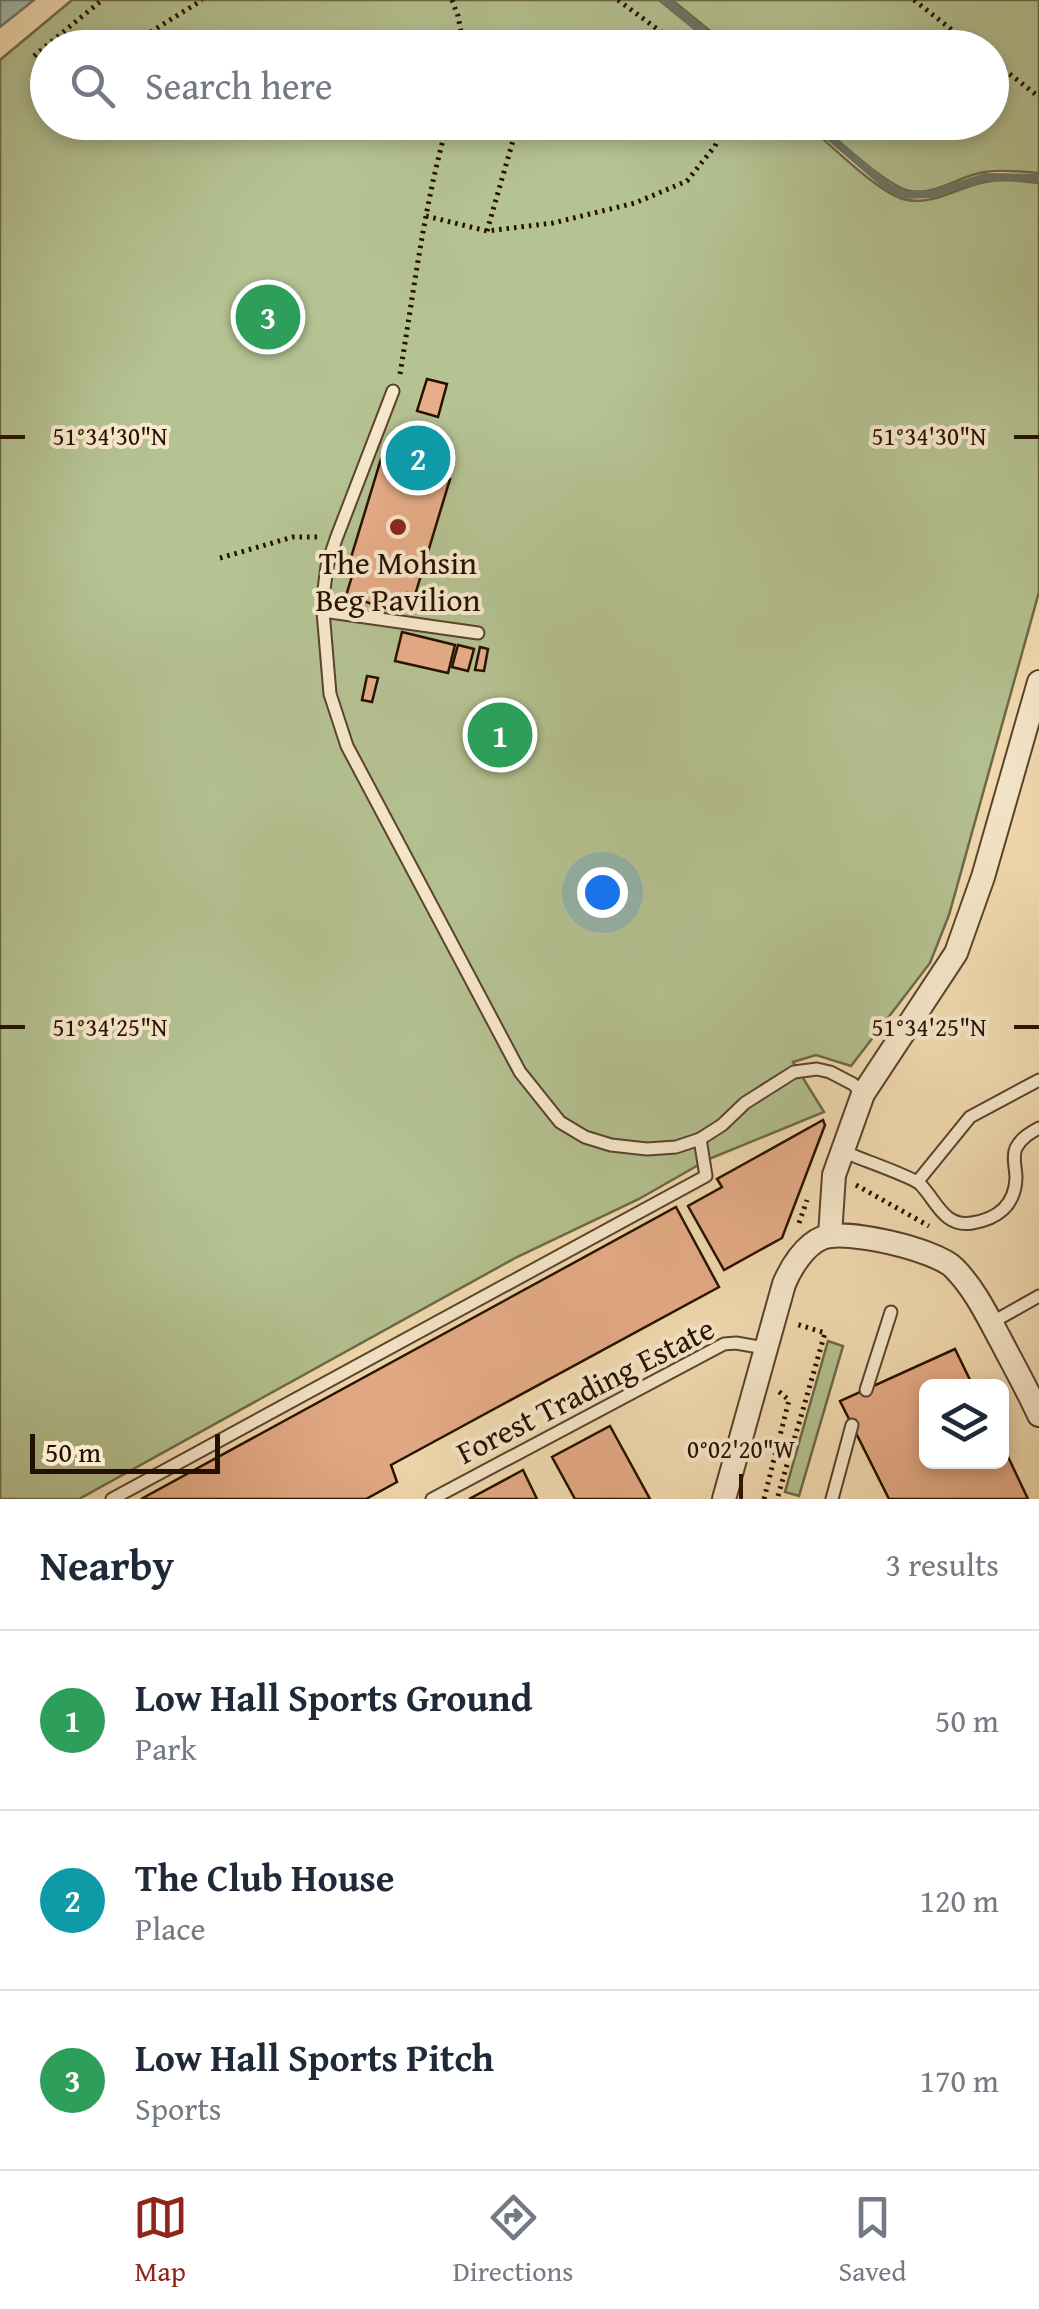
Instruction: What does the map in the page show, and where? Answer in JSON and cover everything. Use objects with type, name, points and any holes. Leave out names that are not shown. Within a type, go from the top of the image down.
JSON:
[{"type":"street","points":[[830,1235],[831,1192],[850,1155],[863,1094],[956,953],[983,877],[1039,682]]},
{"type":"street","points":[[730,1498],[784,1284],[790,1269],[818,1239],[830,1235],[868,1239],[936,1256],[952,1266],[974,1294],[1036,1399]]},
{"type":"lane","points":[[393,390],[328,566],[323,611],[330,694],[347,746],[520,1072],[560,1122],[585,1136],[647,1149],[700,1140],[745,1103],[794,1072],[830,1072],[863,1094]]},
{"type":"lane","points":[[323,611],[478,632]]},
{"type":"lane","points":[[918,1181],[970,1118],[1039,1080]]},
{"type":"lane","points":[[850,1155],[918,1181],[952,1221],[965,1224],[993,1218],[1012,1198],[1016,1182],[1014,1150],[1024,1136],[1039,1128]]},
{"type":"lane","points":[[112,1499],[706,1176],[700,1140]]},
{"type":"lane","points":[[991,1323],[1039,1296]]},
{"type":"lane","points":[[866,1390],[891,1312]]},
{"type":"lane","name":"Forest Trading Estate","points":[[432,1499],[724,1344],[765,1348]]},
{"type":"lane","points":[[832,1499],[852,1425]]},
{"type":"path","points":[[66,30],[102,0]]},
{"type":"path","points":[[153,30],[202,0]]},
{"type":"path","points":[[452,0],[461,30]]},
{"type":"path","points":[[618,0],[659,30]]},
{"type":"path","points":[[914,0],[952,30]]},
{"type":"path","points":[[1009,73],[1039,97]]},
{"type":"path","points":[[393,390],[399,382],[426,216],[443,140]]},
{"type":"path","points":[[487,231],[513,140]]},
{"type":"path","points":[[426,216],[487,231],[553,224],[634,202],[687,181],[718,140]]},
{"type":"path","points":[[220,558],[293,537],[336,539]]},
{"type":"path","points":[[850,1155],[848,1181],[943,1234],[936,1256]]},
{"type":"path","points":[[778,1496],[826,1334]]},
{"type":"path","points":[[764,1499],[788,1400],[781,1392],[768,1388]]},
{"type":"path","points":[[792,1418],[800,1420]]},
{"type":"green space","points":[[72,0],[659,0],[696,30],[36,30]]},
{"type":"green space","points":[[672,0],[1039,0],[1039,173],[985,172],[929,191],[910,191],[876,172],[837,140],[1009,140],[1009,30],[709,30]]},
{"type":"green space","points":[[30,35],[30,140],[825,140],[866,176],[903,199],[934,198],[992,181],[1039,183],[1039,592],[949,915],[930,963],[851,1066],[816,1055],[793,1062],[824,1112],[709,1159],[639,1199],[517,1257],[79,1499],[0,1499],[0,60]]},
{"type":"green space","points":[[828,1341],[843,1346],[799,1496],[785,1492]]},
{"type":"shaded area","points":[[0,0],[34,0],[0,27]]},
{"type":"building","points":[[427,379],[447,384],[438,417],[417,411]]},
{"type":"building","points":[[393,439],[449,456],[443,477],[387,461]]},
{"type":"building","name":"The Mohsin Beg Pavilion","points":[[381,459],[450,479],[415,595],[408,593],[402,613],[346,596],[352,576],[346,574]]},
{"type":"building","points":[[402,632],[455,645],[448,673],[395,661]]},
{"type":"building","points":[[458,645],[474,649],[468,671],[452,667]]},
{"type":"building","points":[[480,647],[488,649],[484,671],[475,670]]},
{"type":"building","points":[[367,676],[378,678],[372,702],[362,700]]},
{"type":"building","points":[[823,1120],[825,1125],[782,1238],[724,1270],[688,1206],[722,1187],[717,1179]]},
{"type":"building","points":[[676,1207],[719,1287],[391,1465],[397,1482],[366,1499],[141,1499]]},
{"type":"building","points":[[955,1349],[970,1379],[919,1379],[919,1469],[1009,1469],[1009,1459],[1028,1499],[889,1499],[840,1401]]},
{"type":"building","points":[[610,1426],[650,1499],[575,1499],[552,1457]]},
{"type":"building","points":[[523,1470],[537,1499],[469,1499]]},
{"type":"waterway","points":[[665,0],[701,30]]},
{"type":"waterway","points":[[833,140],[888,187],[905,195],[932,194],[985,177],[1039,178]]},
{"type":"place","name":"Low Hall Sports Pitch","points":[[268,317]]},
{"type":"place","name":"The Club House","points":[[418,458]]},
{"type":"place","name":"The Mohsin Beg Pavilion","points":[[398,527]]},
{"type":"place","name":"Low Hall Sports Ground","points":[[500,735]]}]
